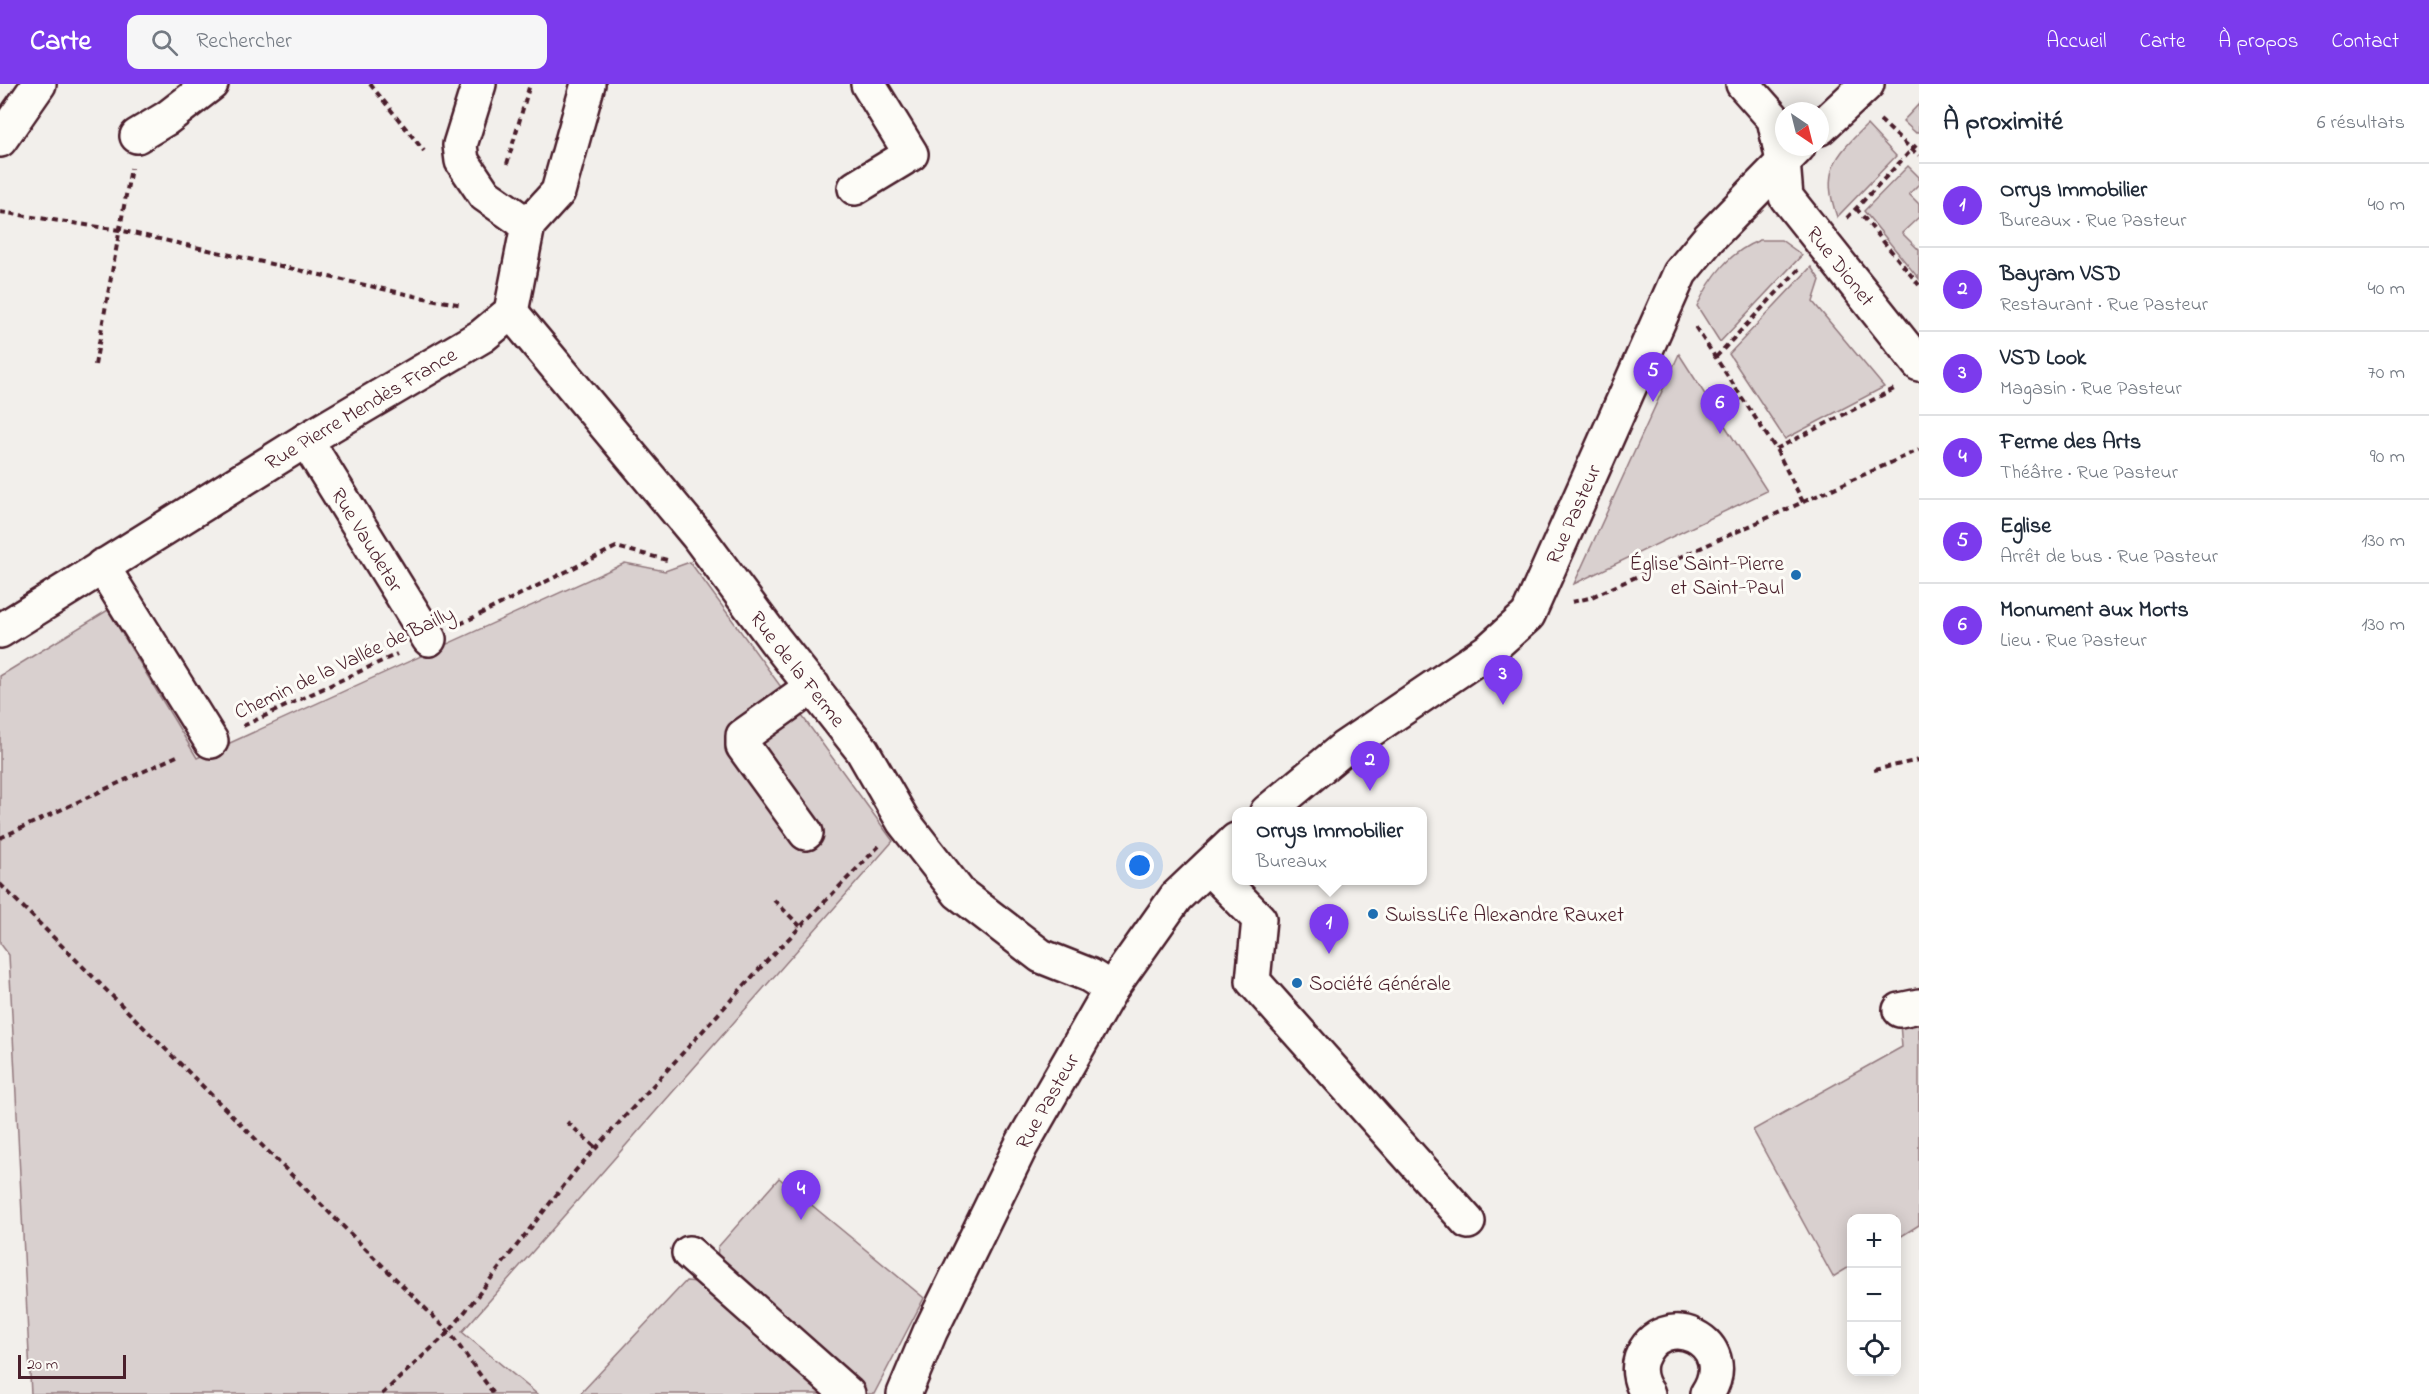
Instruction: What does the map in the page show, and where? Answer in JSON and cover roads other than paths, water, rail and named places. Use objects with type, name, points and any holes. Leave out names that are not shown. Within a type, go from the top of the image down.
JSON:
[{"type":"street","points":[[0,140],[39,84]]},
{"type":"street","points":[[137,136],[167,118],[211,84]]},
{"type":"street","points":[[479,84],[460,145],[462,161],[485,195],[528,225]]},
{"type":"street","points":[[511,312],[528,225],[558,192],[588,84]]},
{"type":"street","points":[[855,188],[911,154],[868,84]]},
{"type":"street","name":"Rue Dionet","points":[[1743,84],[1775,121]]},
{"type":"street","points":[[1829,120],[1862,90]]},
{"type":"street","name":"Rue Pasteur","points":[[1273,807],[1344,748],[1489,650],[1528,615],[1680,273],[1693,256],[1788,156]]},
{"type":"street","name":"Rue Dionet","points":[[1790,156],[1786,197],[1822,243],[1909,375]]},
{"type":"street","name":"Rue Pierre Mendès France","points":[[0,632],[306,440],[482,336],[511,312]]},
{"type":"street","name":"Rue de la Ferme","points":[[511,312],[697,535],[775,640],[862,750],[903,821],[959,893],[1041,956],[1089,975],[1111,990]]},
{"type":"street","name":"Rue Vaudetar","points":[[306,440],[429,639]]},
{"type":"street","points":[[102,566],[211,741]]},
{"type":"street","points":[[806,833],[743,746],[743,736],[813,686]]},
{"type":"street","name":"Rue Pasteur","points":[[904,1394],[930,1332],[1021,1146],[1111,990],[1176,897],[1232,844]]},
{"type":"street","points":[[1208,867],[1258,919],[1253,981],[1468,1222]]},
{"type":"street","points":[[689,1253],[848,1394]]},
{"type":"street","points":[[1648,1394],[1640,1376],[1640,1364],[1644,1352],[1662,1335],[1675,1332],[1687,1333],[1699,1338],[1708,1346],[1714,1357],[1716,1370],[1714,1382],[1707,1394]]},
{"type":"place","name":"Eglise","points":[[1653,402]]},
{"type":"place","name":"Monument aux Morts","points":[[1720,434]]},
{"type":"place","name":"Église Saint-Pierre et Saint-Paul","points":[[1796,575]]},
{"type":"place","name":"VSD Look","points":[[1503,705]]},
{"type":"place","name":"Bayram VSD","points":[[1370,791]]},
{"type":"place","name":"SwissLife Alexandre Rauxet","points":[[1373,914]]},
{"type":"place","name":"Orrys Immobilier","points":[[1329,954]]},
{"type":"place","name":"Société Générale","points":[[1297,983]]},
{"type":"place","name":"Ferme des Arts","points":[[801,1220]]}]
